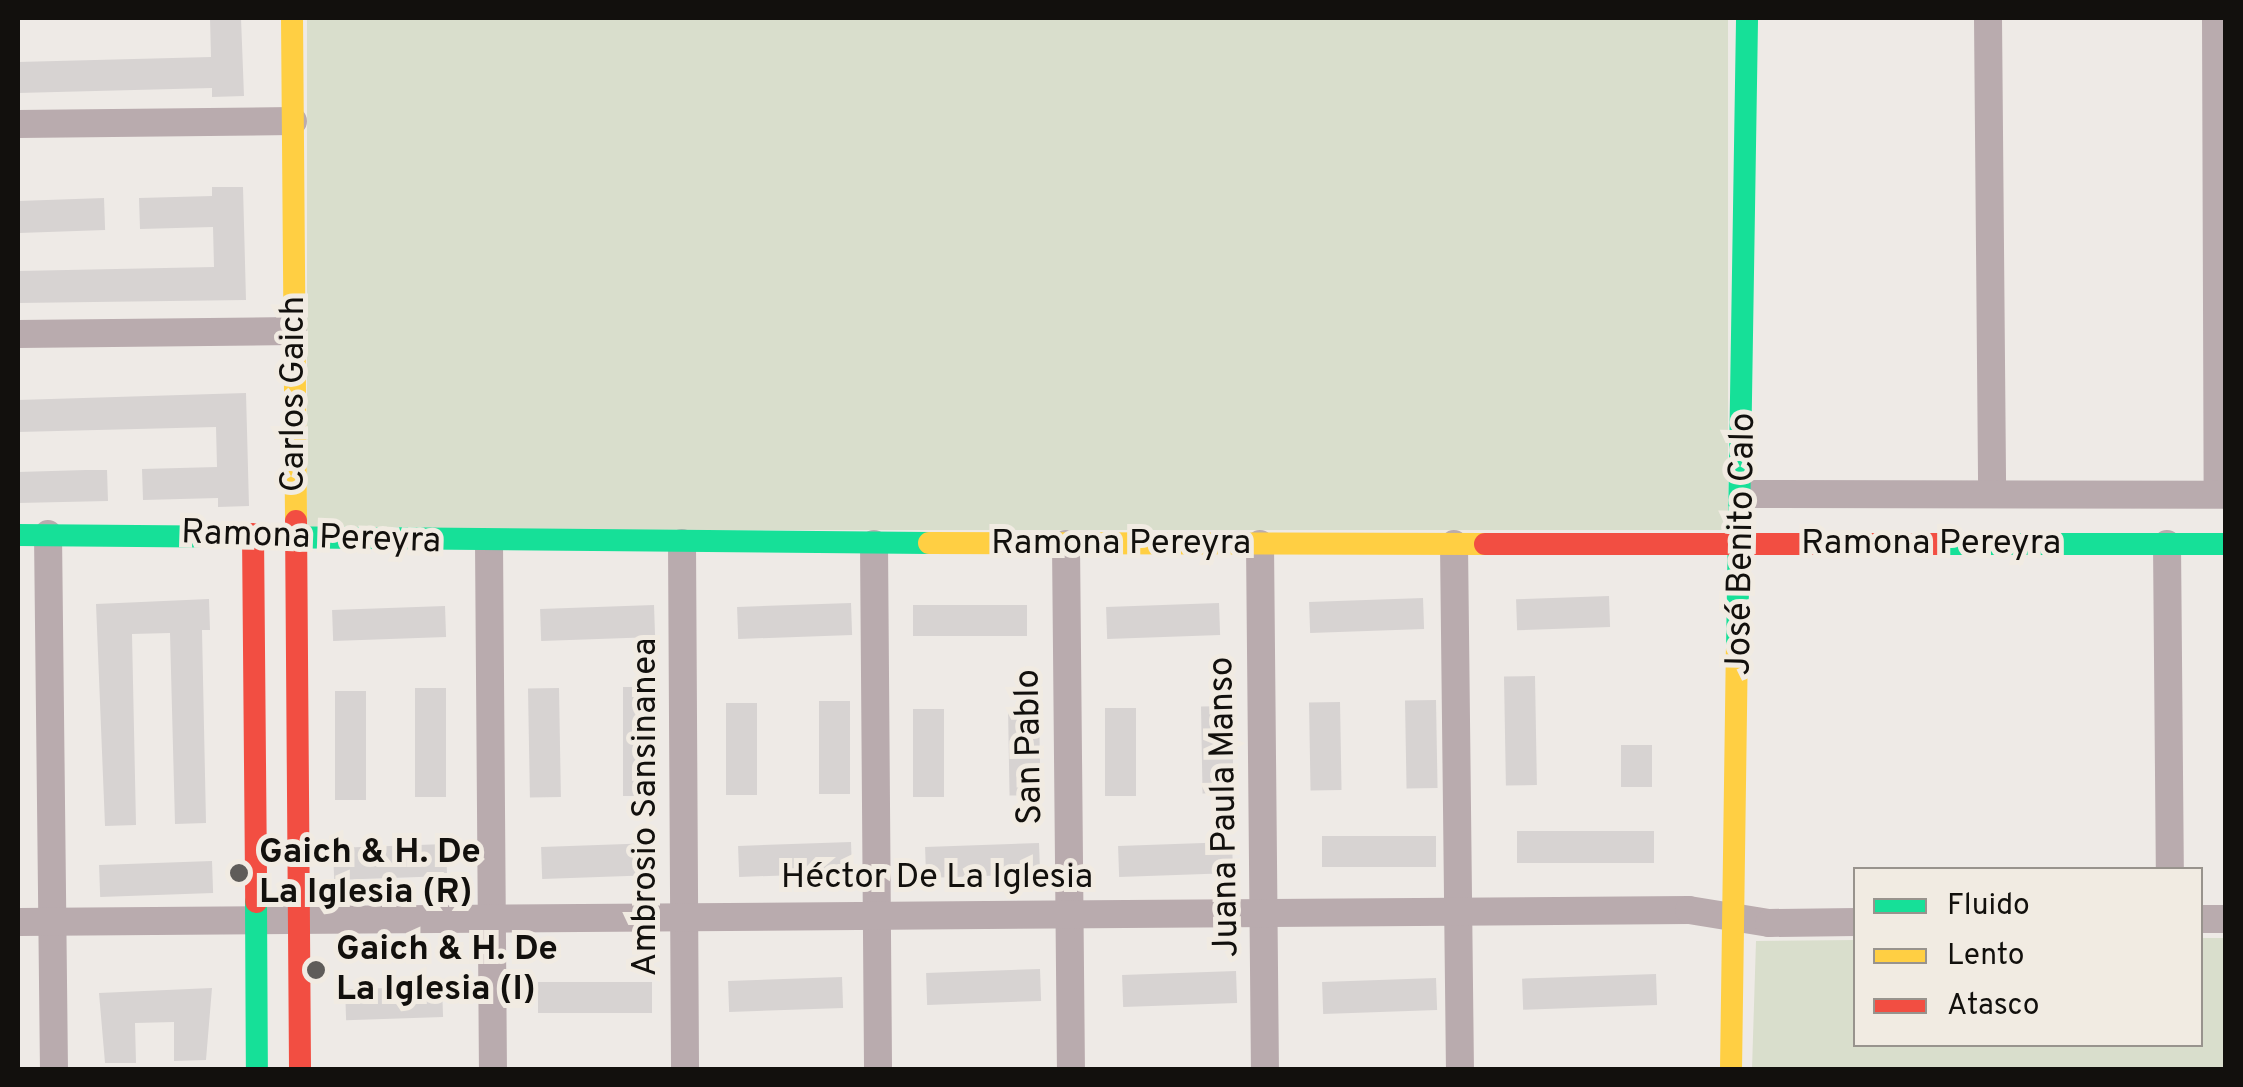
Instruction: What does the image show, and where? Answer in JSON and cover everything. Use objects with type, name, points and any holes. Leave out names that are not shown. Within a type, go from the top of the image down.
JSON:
[{"type":"street","name":"Carlos Gaich","points":[[292,18],[300,1070]]},
{"type":"street","name":"José Benito Calo","points":[[1731,1070],[1743,544],[1747,18]]},
{"type":"street","points":[[1988,18],[1992,494]]},
{"type":"street","points":[[1743,494],[2222,494],[2216,18]]},
{"type":"street","points":[[18,124],[293,120]]},
{"type":"street","points":[[18,334],[294,331]]},
{"type":"street","name":"Ramona Pereyra","points":[[18,534],[253,534],[294,541],[489,544],[2226,544]]},
{"type":"street","points":[[48,534],[54,1070]]},
{"type":"street","name":"Carlos Gaich","points":[[253,534],[257,1070]]},
{"type":"street","points":[[489,544],[494,1070]]},
{"type":"street","name":"Ambrosio Sansinanea","points":[[682,544],[685,1070]]},
{"type":"street","points":[[874,544],[878,1070]]},
{"type":"street","name":"San Pablo","points":[[1066,544],[1071,1070]]},
{"type":"street","name":"Juana Paula Manso","points":[[1260,544],[1265,1070]]},
{"type":"street","points":[[1454,544],[1460,1070]]},
{"type":"street","points":[[2166,544],[2170,867]]},
{"type":"street","name":"Héctor De La Iglesia","points":[[18,922],[1458,912],[1853,922]]},
{"type":"green space","points":[[307,18],[1728,18],[1728,530],[307,530]]},
{"type":"green space","points":[[2203,938],[2225,938],[2225,1069],[1752,1069],[1756,941],[1853,940],[1853,1047],[2203,1047]]},
{"type":"building","points":[[210,18],[241,18],[244,96],[212,97],[212,88],[18,93],[18,62],[211,57]]},
{"type":"building","points":[[212,187],[243,187],[246,300],[18,303],[18,271],[214,267],[213,227],[140,229],[139,198],[212,196]]},
{"type":"building","points":[[104,198],[105,230],[19,233],[18,201]]},
{"type":"building","points":[[246,393],[249,506],[218,507],[218,498],[143,500],[142,469],[217,467],[216,427],[18,432],[18,400]]},
{"type":"building","points":[[107,470],[108,501],[18,503],[18,472]]},
{"type":"building","points":[[1609,596],[1610,627],[1517,630],[1516,599]]},
{"type":"building","points":[[1423,598],[1424,629],[1310,633],[1309,602]]},
{"type":"building","points":[[209,599],[210,630],[202,630],[206,823],[175,824],[170,633],[132,634],[136,825],[105,826],[96,604]]},
{"type":"building","points":[[851,603],[852,635],[738,639],[737,607]]},
{"type":"building","points":[[1219,603],[1220,635],[1107,639],[1106,607]]},
{"type":"building","points":[[654,605],[655,637],[541,641],[540,609]]},
{"type":"building","points":[[913,605],[1027,605],[1027,636],[913,636]]},
{"type":"building","points":[[445,606],[446,637],[333,641],[332,610]]},
{"type":"building","points":[[1535,676],[1537,785],[1506,786],[1504,677]]},
{"type":"building","points":[[623,687],[655,687],[655,796],[623,796]]},
{"type":"building","points":[[415,688],[446,688],[446,797],[415,797]]},
{"type":"building","points":[[559,688],[561,797],[530,798],[528,689]]},
{"type":"building","points":[[335,691],[366,691],[366,800],[335,800]]},
{"type":"building","points":[[1436,700],[1438,788],[1407,789],[1405,701]]},
{"type":"building","points":[[819,701],[850,701],[850,794],[819,794]]},
{"type":"building","points":[[1340,702],[1342,790],[1311,791],[1309,703]]},
{"type":"building","points":[[726,703],[757,703],[757,795],[726,795]]},
{"type":"building","points":[[1232,706],[1234,793],[1203,794],[1201,707]]},
{"type":"building","points":[[1039,707],[1041,795],[1010,796],[1008,708]]},
{"type":"building","points":[[1105,708],[1136,708],[1136,796],[1105,796]]},
{"type":"building","points":[[913,709],[944,709],[944,797],[913,797]]},
{"type":"building","points":[[1621,745],[1652,745],[1652,787],[1621,787]]},
{"type":"building","points":[[1517,831],[1654,831],[1654,863],[1517,863]]},
{"type":"building","points":[[1322,836],[1436,836],[1436,867],[1322,867]]},
{"type":"building","points":[[851,842],[852,873],[739,877],[738,846]]},
{"type":"building","points":[[1232,842],[1233,873],[1119,877],[1118,846]]},
{"type":"building","points":[[655,843],[656,875],[542,879],[541,847]]},
{"type":"building","points":[[1039,843],[1040,874],[926,878],[925,847]]},
{"type":"building","points":[[446,844],[447,876],[334,880],[333,848]]},
{"type":"building","points":[[212,861],[213,893],[100,897],[99,865]]},
{"type":"building","points":[[1040,969],[1041,1001],[927,1005],[926,973]]},
{"type":"building","points":[[1236,971],[1237,1003],[1123,1007],[1122,975]]},
{"type":"building","points":[[1656,974],[1657,1005],[1523,1010],[1522,979]]},
{"type":"building","points":[[842,977],[843,1008],[729,1012],[728,981]]},
{"type":"building","points":[[1436,978],[1437,1010],[1323,1014],[1322,982]]},
{"type":"building","points":[[538,982],[652,982],[652,1013],[538,1013]]},
{"type":"building","points":[[442,986],[443,1017],[346,1020],[345,989]]},
{"type":"building","points":[[212,988],[206,1060],[174,1061],[174,1022],[135,1023],[136,1063],[105,1063],[99,993]]},
{"type":"traffic: fast","points":[[1737,650],[1747,18]]},
{"type":"traffic: fast","points":[[18,535],[929,543]]},
{"type":"traffic: fast","points":[[1939,544],[2226,544]]},
{"type":"traffic: fast","points":[[256,902],[257,1070]]},
{"type":"traffic: slow","points":[[292,18],[296,521]]},
{"type":"traffic: slow","points":[[929,543],[1485,544]]},
{"type":"traffic: slow","points":[[1731,1070],[1737,650]]},
{"type":"traffic: jam","points":[[296,521],[300,1070]]},
{"type":"traffic: jam","points":[[253,534],[256,902]]},
{"type":"traffic: jam","points":[[1485,544],[1939,544]]},
{"type":"place","name":"Gaich & H. De La Iglesia (R)","points":[[239,873]]},
{"type":"place","name":"Gaich & H. De La Iglesia (I)","points":[[316,970]]}]
